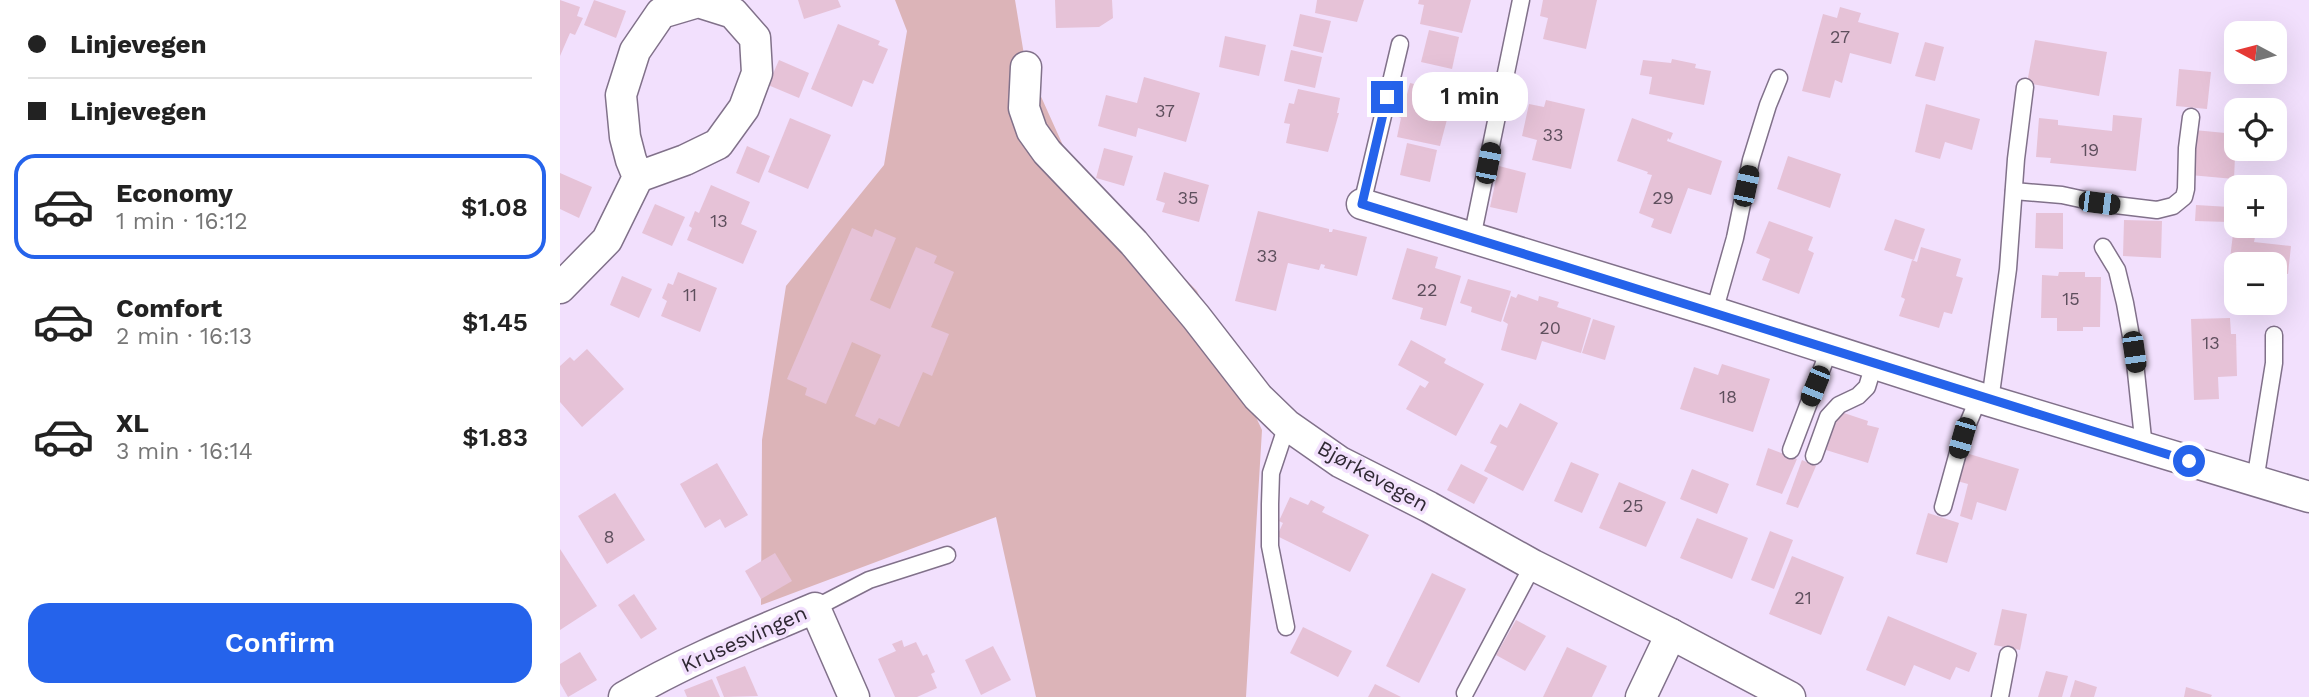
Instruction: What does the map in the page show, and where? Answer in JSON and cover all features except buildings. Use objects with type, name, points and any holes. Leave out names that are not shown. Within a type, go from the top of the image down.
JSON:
[{"type":"street","points":[[560,288],[607,240],[638,177],[685,160],[718,144],[744,108],[757,73],[755,38],[733,13],[698,2],[662,13],[635,51],[621,95],[625,137],[638,177]]},
{"type":"street","name":"Bjørkevegen","points":[[1026,67],[1024,108],[1031,131],[1047,152],[1134,243],[1258,397],[1287,425],[1340,462],[1790,697]]},
{"type":"street","points":[[1362,204],[1714,312],[1984,399],[2309,497]]},
{"type":"street","name":"Krusesvingen","points":[[625,697],[678,668],[815,608],[854,697]]},
{"type":"street","points":[[1641,697],[1671,634]]},
{"type":"lane","points":[[1472,238],[1521,0]]},
{"type":"lane","points":[[1362,204],[1400,44]]},
{"type":"lane","points":[[1714,312],[1735,238],[1751,160],[1779,78]]},
{"type":"lane","points":[[1943,507],[1962,438],[1984,399],[2008,269],[2025,87]]},
{"type":"lane","points":[[2014,191],[2062,195],[2099,203],[2157,210],[2172,206],[2184,197],[2186,189],[2191,117]]},
{"type":"lane","points":[[2103,247],[2117,270],[2125,303],[2144,447]]},
{"type":"lane","points":[[2255,481],[2274,363],[2274,335]]},
{"type":"lane","points":[[1791,450],[1829,349]]},
{"type":"lane","points":[[1814,456],[1828,417],[1839,405],[1858,396],[1867,387],[1874,364]]},
{"type":"lane","points":[[1286,627],[1270,546],[1270,504],[1271,473],[1287,425]]},
{"type":"lane","points":[[815,608],[869,580],[947,555]]},
{"type":"lane","points":[[1465,693],[1534,565]]},
{"type":"lane","points":[[2000,697],[2008,655]]},
{"type":"shaded area","points":[[895,0],[1015,0],[1025,61],[1070,161],[1197,291],[1262,430],[1246,697],[1036,697],[996,517],[761,605],[762,440],[786,286],[884,165],[907,31]]},
{"type":"route","points":[[1387,97],[1362,204],[2189,461]]}]
